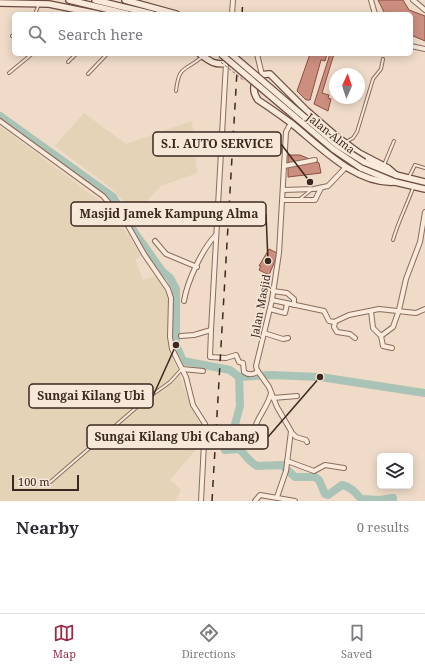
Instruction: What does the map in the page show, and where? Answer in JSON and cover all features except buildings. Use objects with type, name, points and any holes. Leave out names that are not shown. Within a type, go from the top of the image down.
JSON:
[{"type":"main road","points":[[69,0],[119,12]]},
{"type":"main road","points":[[95,0],[144,12]]},
{"type":"main road","points":[[125,0],[169,12]]},
{"type":"main road","points":[[0,4],[40,4],[83,12]]},
{"type":"main road","points":[[202,56],[213,63],[226,63],[229,56]]},
{"type":"main road","name":"Jalan Alma","points":[[223,56],[333,149],[361,168],[395,182],[425,189]]},
{"type":"main road","name":"Jalan Alma","points":[[233,56],[337,145],[364,162],[396,175],[425,182]]},
{"type":"main road","points":[[395,182],[384,183],[346,167],[255,96],[254,85],[257,79],[262,75],[270,74],[273,76],[306,110],[344,142],[396,175]]},
{"type":"street","points":[[232,12],[233,0]]},
{"type":"street","points":[[371,0],[374,12]]},
{"type":"street","points":[[413,0],[425,10]]},
{"type":"street","points":[[413,46],[425,49]]},
{"type":"street","points":[[257,56],[262,75]]},
{"type":"street","points":[[226,63],[210,330],[210,357],[226,358],[236,355],[239,362],[243,364],[244,372],[246,374],[258,372],[272,393],[293,436],[304,438],[307,442]]},
{"type":"street","points":[[0,121],[103,196],[127,224],[144,254],[170,293],[172,349],[186,377],[193,405],[205,424],[201,501]]},
{"type":"street","name":"Jalan Masjid","points":[[258,372],[256,366],[274,291],[280,246],[286,132],[291,123]]},
{"type":"street","points":[[284,166],[315,160]]},
{"type":"street","points":[[283,190],[313,189],[331,185],[346,167]]},
{"type":"street","points":[[283,200],[316,200],[321,188]]},
{"type":"street","points":[[381,336],[393,327],[399,310],[406,279],[420,242],[425,212]]},
{"type":"street","points":[[184,301],[197,267],[209,242],[216,234]]},
{"type":"street","points":[[155,241],[166,254],[197,267]]},
{"type":"street","points":[[274,291],[289,294],[294,299],[294,305]]},
{"type":"street","points":[[272,300],[324,311],[329,321],[335,321],[349,315],[379,309],[416,313],[425,309]]},
{"type":"street","points":[[270,310],[285,314],[287,304]]},
{"type":"street","points":[[371,311],[373,328],[381,336],[382,346],[392,348]]},
{"type":"street","points":[[335,321],[334,327],[337,332],[350,334],[354,338]]},
{"type":"street","points":[[181,336],[194,335],[210,330]]},
{"type":"street","points":[[264,333],[283,339],[288,338]]},
{"type":"street","points":[[182,369],[203,371]]},
{"type":"street","points":[[254,436],[254,427],[264,412],[272,393]]},
{"type":"street","points":[[274,398],[297,396]]},
{"type":"street","points":[[277,497],[286,471],[291,431]]},
{"type":"street","points":[[287,462],[314,471],[326,465],[344,468]]},
{"type":"street","points":[[255,501],[260,495],[295,501]]},
{"type":"lane","points":[[36,12],[40,4]]},
{"type":"lane","points":[[9,73],[30,56]]},
{"type":"lane","points":[[68,62],[74,56]]},
{"type":"lane","points":[[88,74],[105,56]]},
{"type":"lane","points":[[176,91],[178,75],[182,70],[194,64],[200,56]]},
{"type":"lane","points":[[344,142],[353,138],[357,132],[373,79],[381,69],[383,59]]},
{"type":"lane","points":[[384,166],[394,141]]},
{"type":"lane","points":[[409,178],[415,164],[425,168]]},
{"type":"lane","points":[[393,240],[400,218],[406,208],[414,186]]},
{"type":"lane","points":[[300,200],[313,189]]},
{"type":"lane","points":[[48,484],[145,400],[170,382],[182,369]]},
{"type":"path","points":[[217,59],[245,81]]},
{"type":"shaded area","points":[[84,113],[126,144],[192,121],[197,173],[161,186],[135,213],[110,187],[55,146]]},
{"type":"shaded area","points":[[0,126],[100,201],[126,232],[141,255],[135,260],[143,280],[155,276],[168,295],[171,352],[191,407],[202,427],[200,445],[170,480],[181,490],[175,501],[0,501]]},
{"type":"waterway","points":[[0,116],[113,197],[135,233],[162,271],[170,278],[176,289],[176,345],[183,361],[230,370],[239,377],[240,406],[232,435],[239,447],[250,460],[257,466],[282,465],[295,477],[315,477],[319,480],[325,494],[328,495],[342,485],[350,488],[361,499],[380,500],[393,498],[393,501]]},
{"type":"waterway","points":[[239,377],[270,375],[320,377],[425,393]]},
{"type":"waterway","points":[[225,450],[239,449]]},
{"type":"railway","points":[[242,12],[243,0]]},
{"type":"railway","points":[[212,501],[238,56]]},
{"type":"place","name":"S.I. AUTO SERVICE","points":[[310,182]]},
{"type":"place","name":"Masjid Jamek Kampung Alma","points":[[268,261]]},
{"type":"place","name":"Sungai Kilang Ubi","points":[[176,345]]},
{"type":"place","name":"Sungai Kilang Ubi (Cabang)","points":[[320,377]]}]
